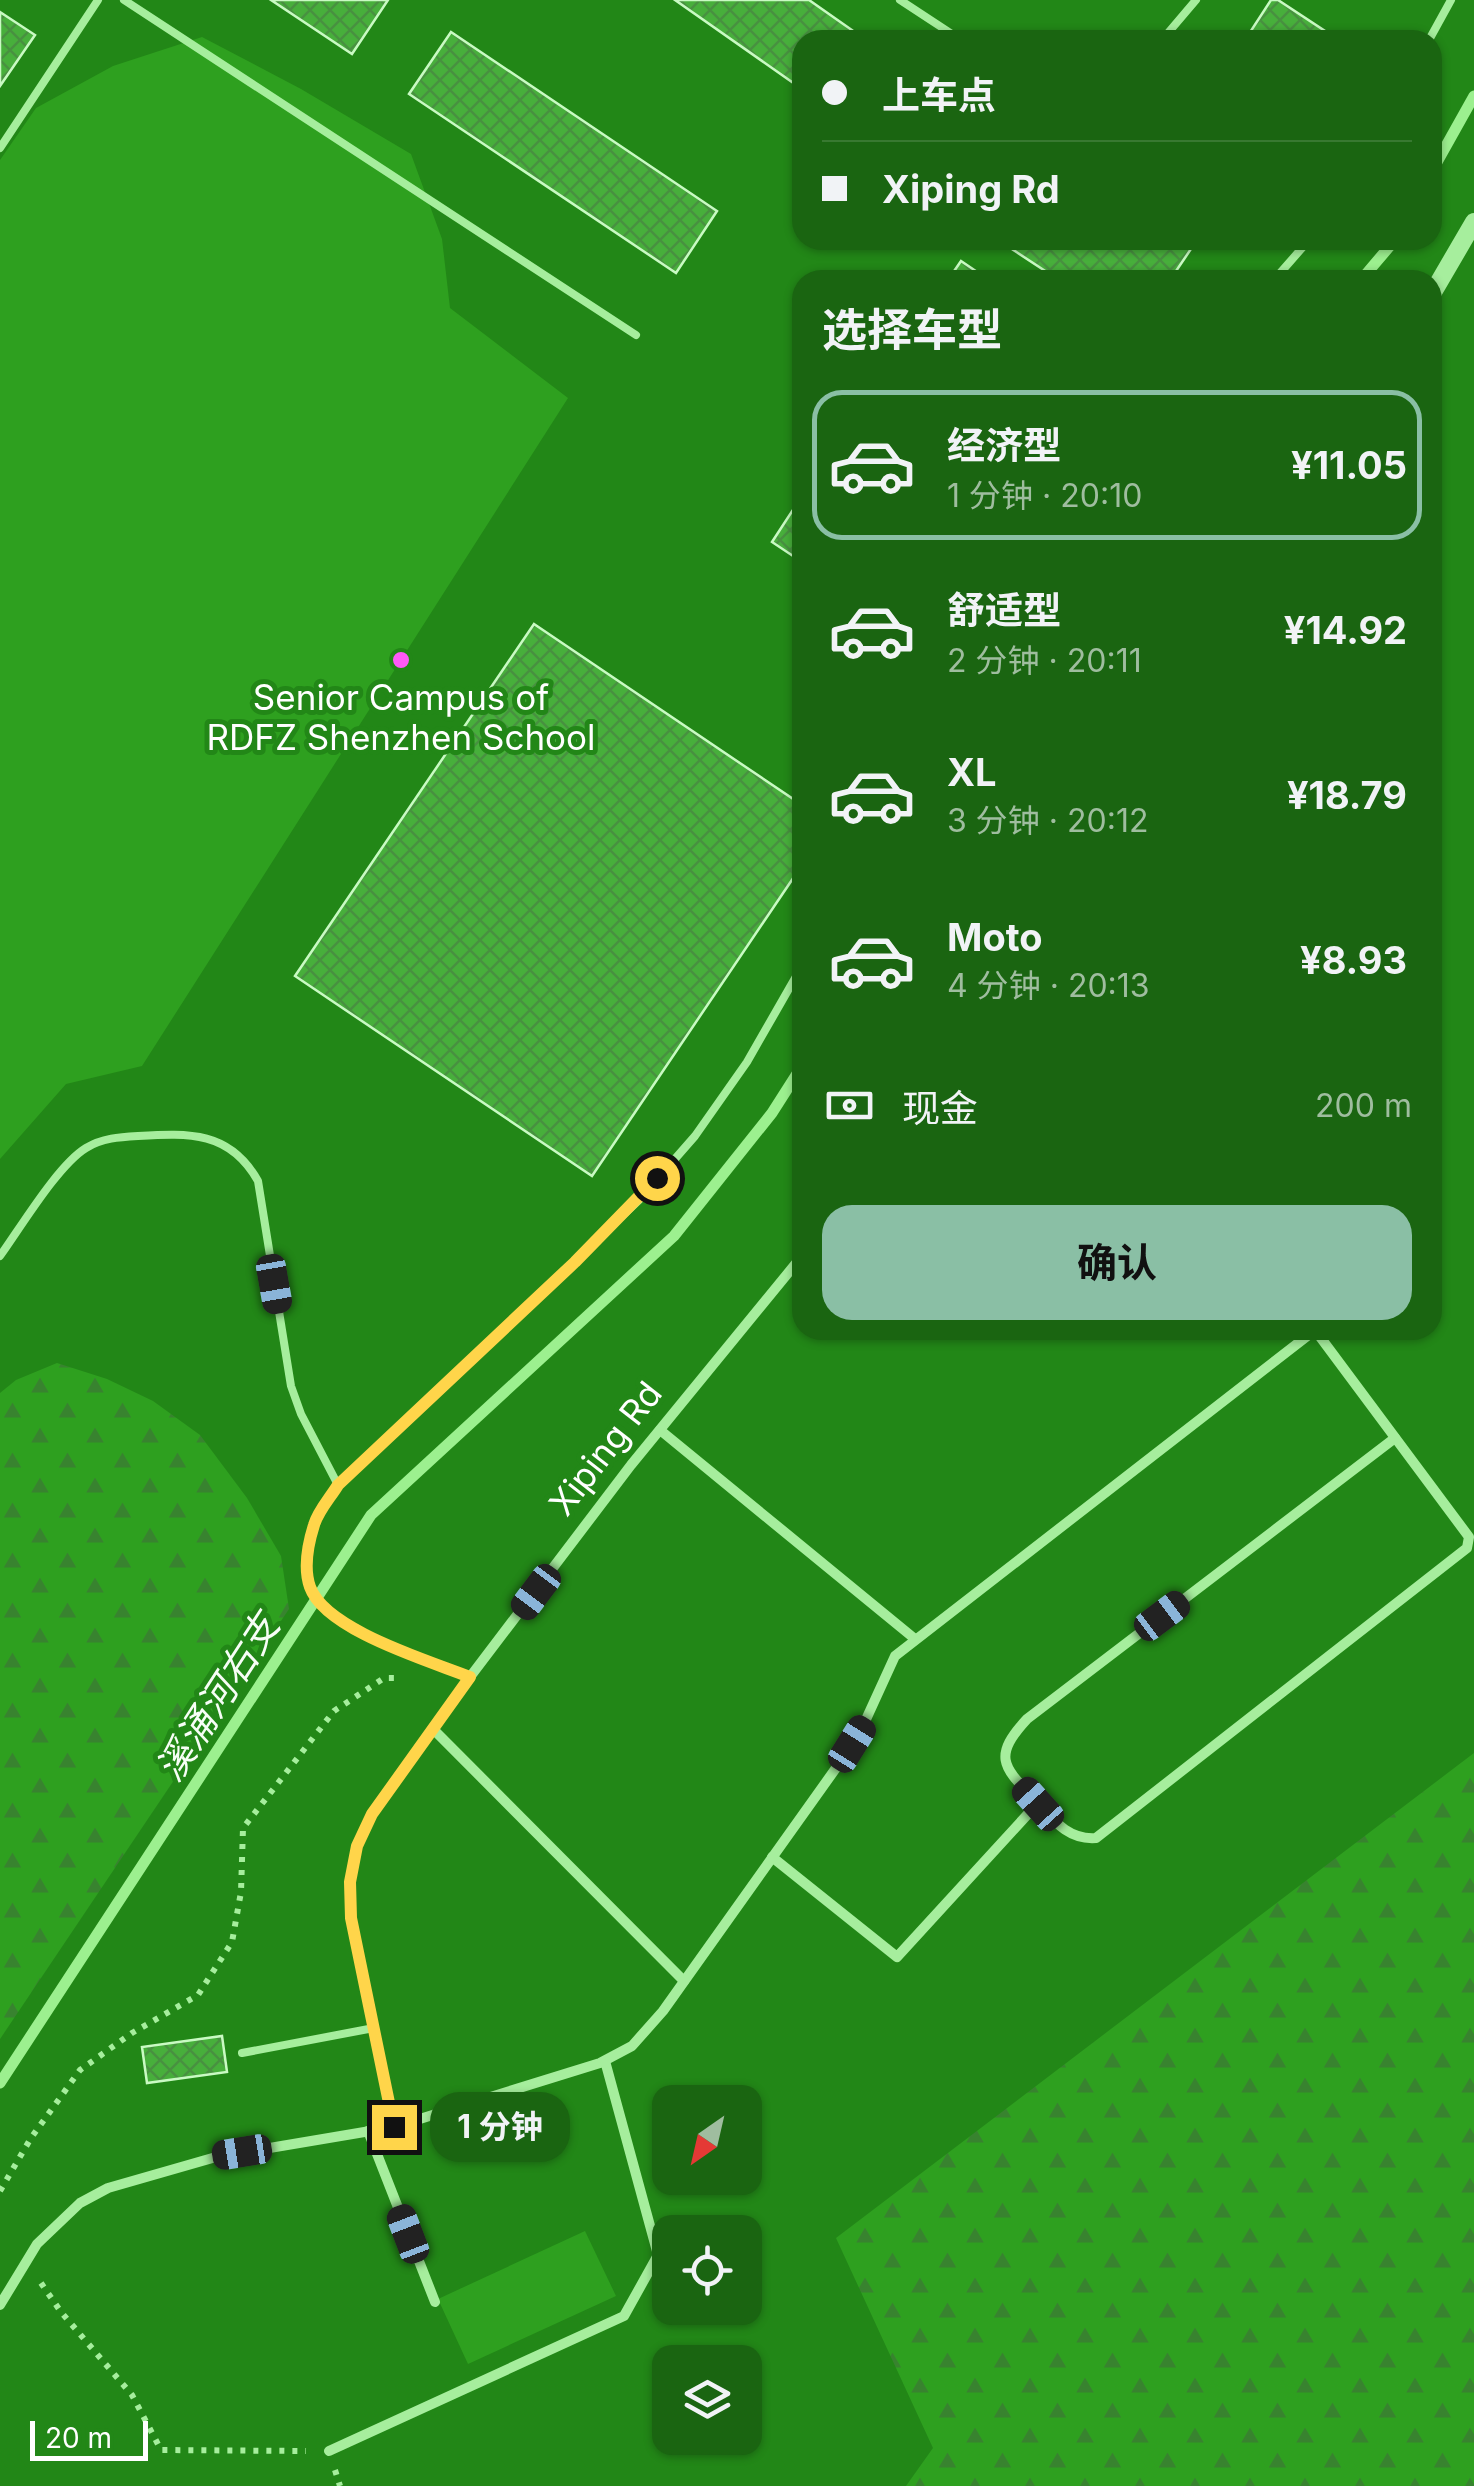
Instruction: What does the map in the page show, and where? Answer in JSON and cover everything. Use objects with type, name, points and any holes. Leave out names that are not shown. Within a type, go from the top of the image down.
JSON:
[{"type":"street","points":[[1442,277],[1474,222]]},
{"type":"street","name":"Xiping Rd","points":[[394,2127],[351,1918],[350,1882],[357,1846],[372,1814],[470,1677],[660,1430],[792,1268]]},
{"type":"street","points":[[0,2305],[26,2262],[57,2223],[80,2203],[108,2188],[216,2156],[394,2127],[605,2061],[632,2046],[684,1981],[863,1726],[896,1656],[1301,1340]]},
{"type":"street","points":[[1322,1340],[1395,1438],[1469,1537],[1467,1548],[1096,1838],[1071,1834],[1009,1772],[1004,1762],[1008,1742],[1028,1718],[1395,1438]]},
{"type":"street","points":[[660,1430],[915,1640]]},
{"type":"street","points":[[432,1728],[684,1981]]},
{"type":"street","points":[[772,1857],[898,1957],[1038,1804]]},
{"type":"street","points":[[328,2451],[624,2316],[658,2255],[605,2061]]},
{"type":"street","points":[[368,2131],[436,2302]]},
{"type":"lane","points":[[0,148],[98,0]]},
{"type":"lane","points":[[124,0],[636,335]]},
{"type":"lane","points":[[900,0],[946,30]]},
{"type":"lane","points":[[1170,30],[1196,0]]},
{"type":"lane","points":[[1435,30],[1452,0]]},
{"type":"lane","points":[[1283,270],[1300,250]]},
{"type":"lane","points":[[470,1677],[340,1622],[310,1590],[306,1558],[315,1522],[338,1485],[650,1187],[694,1136],[747,1062],[792,983]]},
{"type":"lane","points":[[0,1256],[66,1166],[86,1148],[112,1138],[180,1134],[228,1147],[247,1162],[258,1181],[292,1386],[301,1414],[338,1485]]},
{"type":"lane","points":[[242,2053],[374,2028]]},
{"type":"path","points":[[0,2190],[80,2070],[132,2033],[198,1995],[232,1942],[241,1892],[244,1828],[334,1711],[384,1678],[401,1678]]},
{"type":"path","points":[[26,2262],[61,2312],[132,2395],[161,2450],[328,2451],[340,2486]]},
{"type":"green space","points":[[202,37],[411,154],[442,239],[450,308],[568,398],[142,1066],[66,1084],[0,1159],[0,160],[36,108],[113,66]]},
{"type":"green space","points":[[57,1363],[107,1379],[153,1401],[200,1435],[247,1498],[281,1556],[289,1609],[0,2039],[0,1393],[16,1380]]},
{"type":"green space","points":[[1474,1753],[1474,2486],[906,2486],[933,2448],[836,2238]]},
{"type":"green space","points":[[585,2231],[616,2296],[468,2364],[438,2299]]},
{"type":"building","points":[[271,0],[388,0],[352,54]]},
{"type":"building","points":[[675,0],[809,0],[852,30],[792,30],[792,82]]},
{"type":"building","points":[[1271,0],[1278,0],[1323,30],[1252,30]]},
{"type":"building","points":[[0,12],[35,35],[0,86]]},
{"type":"building","points":[[451,32],[717,211],[676,273],[409,94]]},
{"type":"building","points":[[1013,250],[1190,250],[1177,270],[1044,270]]},
{"type":"building","points":[[961,261],[974,270],[955,270]]},
{"type":"building","points":[[792,511],[792,555],[772,542]]},
{"type":"building","points":[[534,624],[792,798],[792,880],[592,1176],[295,976]]},
{"type":"building","points":[[222,2036],[227,2072],[147,2083],[142,2047]]},
{"type":"waterway","name":"溪涌河右支","points":[[1442,153],[1474,96]]},
{"type":"waterway","name":"溪涌河右支","points":[[1370,270],[1386,250]]},
{"type":"waterway","name":"溪涌河右支","points":[[0,2083],[371,1515],[674,1236],[772,1113],[792,1082]]},
{"type":"place","name":"Senior Campus of RDFZ Shenzhen School","points":[[401,660]]},
{"type":"route","points":[[394,2127],[351,1918],[350,1882],[357,1846],[372,1814],[470,1677],[340,1622],[310,1590],[306,1558],[315,1522],[338,1485],[575,1262],[657,1178]]}]
